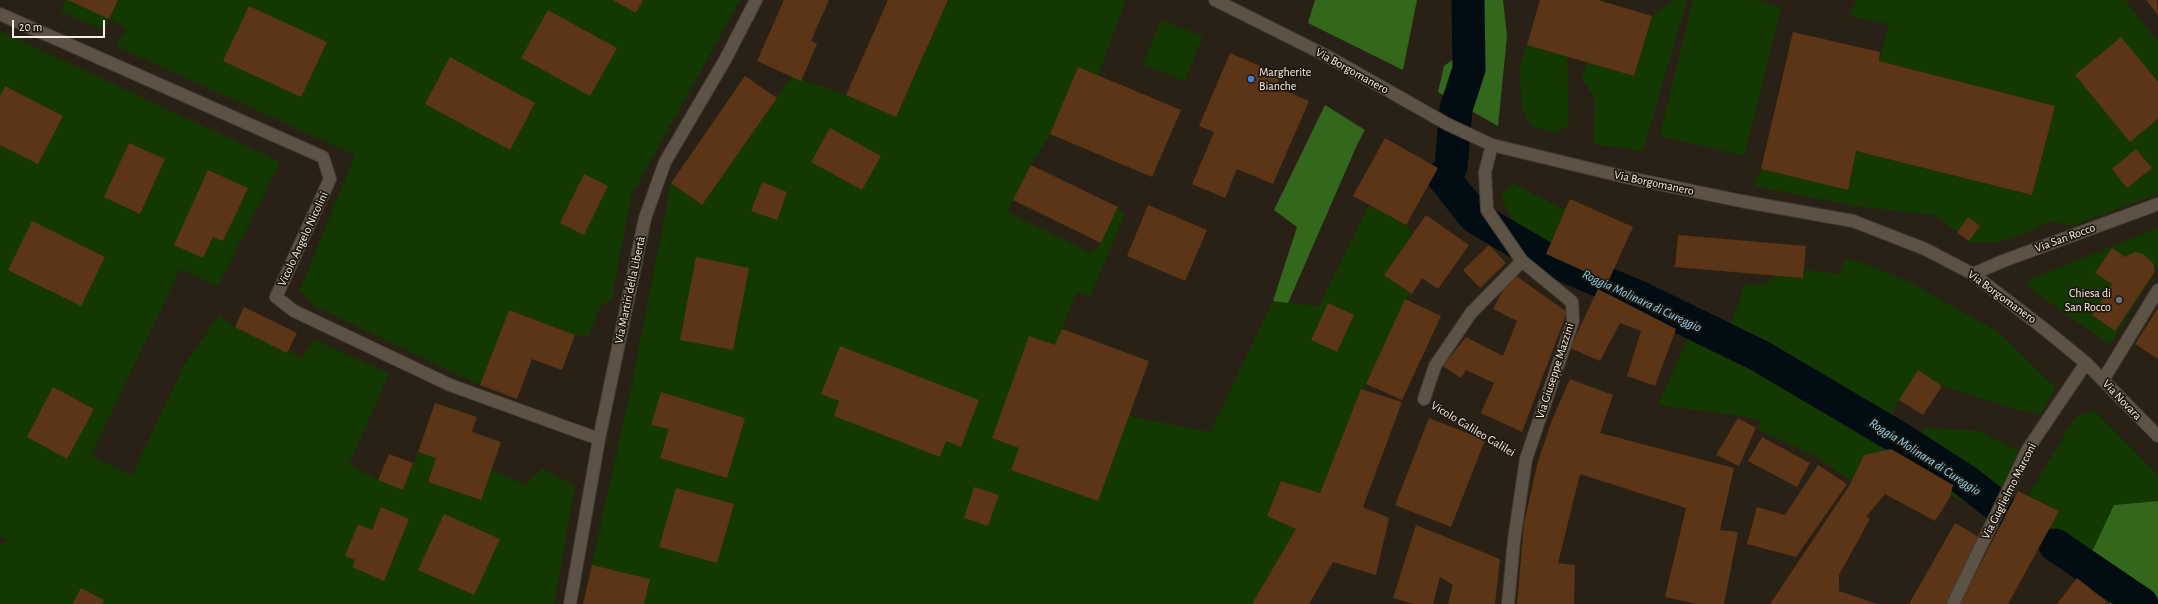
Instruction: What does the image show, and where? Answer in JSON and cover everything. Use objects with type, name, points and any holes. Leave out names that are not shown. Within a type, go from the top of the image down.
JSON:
[{"type":"street","name":"Via Martiri della Libertà","points":[[570,604],[599,439],[645,218],[665,162],[726,60],[756,0]]},
{"type":"street","name":"Via Borgomanero","points":[[1215,0],[1327,56],[1447,124],[1492,145],[1625,177],[1741,201],[1853,220],[1925,249],[1973,274],[2086,363]]},
{"type":"street","name":"Vicolo Angelo Nicolini","points":[[0,14],[323,157],[330,179],[276,297],[294,311],[450,385],[599,439]]},
{"type":"street","name":"Via Giuseppe Mazzini","points":[[1492,145],[1485,172],[1487,210],[1522,261],[1572,302],[1573,320],[1526,459],[1514,540],[1508,604]]},
{"type":"street","name":"Via San Rocco","points":[[1973,274],[2009,259],[2158,204]]},
{"type":"street","name":"Vicolo Galileo Galilei","points":[[1424,399],[1435,366],[1471,313],[1522,261]]},
{"type":"street","points":[[2103,380],[2158,290]]},
{"type":"street","name":"Via Novara","points":[[2086,363],[2158,436]]},
{"type":"street","name":"Via Guglielmo Marconi","points":[[1953,604],[2028,450],[2086,363]]},
{"type":"path","name":"Vicolo Galileo Galilei","points":[[1424,399],[1508,452],[1526,459]]},
{"type":"green space","points":[[66,0],[740,0],[631,196],[612,298],[600,307],[588,336],[575,335],[509,310],[480,385],[314,306],[300,290],[355,155],[116,46],[127,28],[109,19],[104,30],[61,12]]},
{"type":"green space","points":[[948,0],[1126,0],[1098,75],[1078,67],[1050,134],[1031,165],[1007,212],[1091,253],[1101,243],[1118,207],[1125,214],[1090,297],[1076,292],[1062,329],[1149,361],[1129,416],[1210,432],[1273,301],[1319,306],[1369,205],[1406,225],[1412,234],[1384,275],[1412,294],[1405,299],[1366,384],[1361,389],[1320,493],[1281,481],[1268,515],[1296,529],[1252,604],[583,604],[633,379],[671,183],[702,205],[792,76],[846,95],[896,117]]},
{"type":"green space","points":[[1315,0],[1417,0],[1403,70],[1308,23]]},
{"type":"green space","points":[[1473,0],[1503,0],[1507,36],[1498,126],[1438,92],[1444,66],[1463,52]]},
{"type":"green space","points":[[1674,0],[1687,0],[1643,151],[1593,144],[1595,100],[1582,78],[1587,62],[1634,76],[1652,16]]},
{"type":"green space","points":[[1693,0],[1754,0],[1781,7],[1745,156],[1660,136]]},
{"type":"green space","points":[[1857,0],[2125,0],[2158,42],[2158,194],[2071,226],[2051,221],[2023,234],[1997,242],[1972,243],[1935,215],[1855,206],[1754,186],[1761,169],[1848,190],[1856,151],[2032,195],[2055,106],[1879,61],[1889,24],[1849,16]]},
{"type":"green space","points":[[1161,20],[1203,36],[1185,81],[1143,64]]},
{"type":"green space","points":[[0,31],[280,162],[218,286],[180,269],[91,456],[132,475],[184,365],[219,316],[235,327],[303,358],[313,339],[389,374],[349,465],[378,480],[403,490],[418,452],[436,458],[428,482],[480,500],[491,470],[526,485],[542,468],[575,486],[554,604],[0,604],[0,545],[9,540],[0,537]]},
{"type":"green space","points":[[1527,45],[1567,56],[1569,125],[1556,133],[1531,126],[1522,108],[1519,67]]},
{"type":"green space","points":[[1325,105],[1365,130],[1357,145],[1288,303],[1273,301],[1297,227],[1274,210]]},
{"type":"green space","points":[[1512,183],[1565,210],[1580,269],[1572,284],[1532,260],[1501,197]]},
{"type":"green space","points":[[2158,228],[2158,267],[2110,345],[2028,287],[2026,281]]},
{"type":"green space","points":[[1846,258],[1872,266],[1911,283],[1998,332],[2056,388],[2041,414],[2018,410],[1942,386],[1918,370],[1899,400],[1880,435],[1916,445],[1924,428],[1980,431],[2021,452],[1988,513],[1864,455],[1851,481],[1817,457],[1759,430],[1760,420],[1735,415],[1658,405],[1691,331],[1673,321],[1680,301],[1730,327],[1745,284],[1764,285],[1775,275],[1803,278],[1805,270],[1841,274]]},
{"type":"green space","points":[[2094,410],[2158,475],[2158,501],[2114,505],[2119,584],[2109,603],[2086,582],[2039,548],[2059,511],[2028,496],[2075,417]]},
{"type":"green space","points":[[2158,501],[2158,604],[2109,604],[2119,584],[2090,556],[2114,505]]},
{"type":"building","points":[[68,0],[118,0],[109,19]]},
{"type":"building","points":[[613,0],[643,0],[636,13]]},
{"type":"building","points":[[784,0],[829,0],[811,41],[817,44],[801,81],[757,61]]},
{"type":"building","points":[[888,0],[948,0],[896,117],[846,95]]},
{"type":"building","points":[[1540,0],[1598,0],[1652,16],[1634,76],[1527,45]]},
{"type":"building","points":[[2146,0],[2157,0],[2158,15]]},
{"type":"building","points":[[249,6],[327,42],[301,97],[223,61]]},
{"type":"building","points":[[548,10],[617,48],[590,96],[521,58]]},
{"type":"building","points":[[1793,32],[1880,52],[1879,61],[2055,106],[2032,195],[1856,151],[1848,190],[1761,169]]},
{"type":"building","points":[[2121,37],[2158,82],[2158,119],[2130,142],[2075,75]]},
{"type":"building","points":[[1230,53],[1281,75],[1276,87],[1309,101],[1273,184],[1237,169],[1225,198],[1192,184],[1214,132],[1199,126]]},
{"type":"building","points":[[450,57],[535,103],[510,150],[425,104]]},
{"type":"building","points":[[1078,67],[1181,110],[1152,177],[1050,134]]},
{"type":"building","points":[[745,76],[777,98],[702,205],[671,183]]},
{"type":"building","points":[[5,86],[63,116],[38,164],[0,145],[0,96]]},
{"type":"building","points":[[830,128],[881,156],[862,190],[811,162]]},
{"type":"building","points":[[1385,138],[1438,168],[1406,225],[1353,196]]},
{"type":"building","points":[[129,143],[165,159],[140,214],[104,197]]},
{"type":"building","points":[[2136,149],[2152,168],[2127,188],[2112,169]]},
{"type":"building","points":[[1031,165],[1118,207],[1101,243],[1013,200]]},
{"type":"building","points":[[208,170],[248,188],[223,241],[213,237],[203,258],[174,245]]},
{"type":"building","points":[[584,174],[608,186],[584,235],[560,223]]},
{"type":"building","points":[[762,182],[787,192],[777,220],[751,211]]},
{"type":"building","points":[[1570,199],[1633,227],[1608,282],[1546,254]]},
{"type":"building","points":[[1148,205],[1207,230],[1185,281],[1127,256]]},
{"type":"building","points":[[1426,215],[1469,245],[1438,289],[1422,278],[1412,294],[1384,275]]},
{"type":"building","points":[[1968,217],[1980,226],[1969,241],[1957,233]]},
{"type":"building","points":[[32,221],[105,257],[81,306],[8,270]]},
{"type":"building","points":[[1678,235],[1806,246],[1803,278],[1675,267]]},
{"type":"building","points":[[1489,245],[1506,263],[1480,288],[1463,270]]},
{"type":"building","name":"Chiesa di San Rocco","points":[[2112,248],[2125,257],[2135,252],[2143,254],[2153,263],[2155,271],[2115,331],[2092,315],[2112,284],[2095,273]]},
{"type":"building","points":[[696,257],[749,268],[733,350],[680,340]]},
{"type":"building","points":[[1512,273],[1567,312],[1522,432],[1481,413],[1494,383],[1466,370],[1461,378],[1443,366],[1466,337],[1503,356],[1517,321],[1493,309]]},
{"type":"building","points":[[1598,289],[1676,329],[1655,386],[1627,376],[1641,331],[1620,323],[1600,361],[1570,348]]},
{"type":"building","points":[[1405,299],[1441,316],[1402,400],[1366,384]]},
{"type":"building","points":[[1328,303],[1354,315],[1337,352],[1311,340]]},
{"type":"building","points":[[244,307],[297,333],[287,353],[235,327]]},
{"type":"building","points":[[2158,308],[2158,359],[2135,344]]},
{"type":"building","points":[[509,310],[575,335],[562,370],[532,359],[517,399],[480,385]]},
{"type":"building","points":[[1062,329],[1149,361],[1098,501],[1011,470],[1019,448],[992,438],[1029,336],[1055,345]]},
{"type":"building","points":[[840,346],[979,400],[961,447],[946,441],[940,457],[834,416],[839,401],[821,394]]},
{"type":"building","points":[[1918,370],[1942,386],[1923,415],[1899,400]]},
{"type":"building","points":[[1570,379],[1613,395],[1600,433],[1734,468],[1720,530],[1738,532],[1724,604],[1697,604],[1665,597],[1686,508],[1580,474],[1558,563],[1575,565],[1574,604],[1517,604],[1524,524],[1538,461],[1552,420]]},
{"type":"building","points":[[53,387],[94,409],[67,459],[27,437]]},
{"type":"building","points":[[1361,389],[1402,402],[1363,507],[1389,518],[1376,575],[1333,562],[1309,604],[1252,604],[1296,529],[1267,516],[1281,481],[1320,493]]},
{"type":"building","points":[[661,392],[745,418],[727,478],[660,458],[669,429],[651,425]]},
{"type":"building","points":[[435,403],[477,417],[472,432],[501,442],[481,500],[428,482],[436,458],[418,452]]},
{"type":"building","points":[[1429,418],[1485,440],[1451,527],[1395,505]]},
{"type":"building","points":[[1738,418],[1756,428],[1739,466],[1716,455]]},
{"type":"building","points":[[1762,437],[1810,463],[1797,487],[1748,461]]},
{"type":"building","points":[[1891,449],[1953,485],[1950,497],[1935,521],[1885,494],[1866,517],[1870,519],[1839,575],[1839,591],[1877,604],[1770,604],[1849,486],[1864,455]]},
{"type":"building","points":[[389,454],[413,463],[403,490],[378,480]]},
{"type":"building","points":[[1818,465],[1847,484],[1796,557],[1747,544],[1757,507],[1785,515]]},
{"type":"building","points":[[974,487],[999,495],[988,526],[964,518]]},
{"type":"building","points":[[676,488],[734,504],[717,563],[659,547]]},
{"type":"building","points":[[2018,491],[2059,511],[2008,604],[1960,604]]},
{"type":"building","points":[[381,507],[409,519],[384,581],[352,567],[355,560],[345,556],[358,524],[372,530]]},
{"type":"building","points":[[444,514],[500,539],[474,595],[418,570]]},
{"type":"building","points":[[1955,523],[1982,539],[1950,604],[1909,604]]},
{"type":"building","points":[[1416,525],[1500,559],[1495,604],[1448,604],[1453,585],[1440,577],[1433,604],[1414,604],[1393,598]]},
{"type":"building","points":[[592,565],[650,579],[644,604],[583,604]]},
{"type":"building","points":[[2077,578],[2107,602],[2105,604],[2057,604]]},
{"type":"building","points":[[81,588],[104,600],[102,604],[72,604]]},
{"type":"waterway","name":"Roggia Molinara di Cureggio","points":[[1468,0],[1469,69],[1456,109],[1451,167],[1443,177],[1475,217],[1541,256],[1641,298],[1760,356],[1904,441],[1966,481],[2004,511]]},
{"type":"waterway","name":"Roggia Molinara di Cureggio","points":[[2055,545],[2142,604]]},
{"type":"place","name":"Margherite Bianche","points":[[1251,79]]},
{"type":"place","name":"Chiesa di San Rocco","points":[[2119,300]]}]
